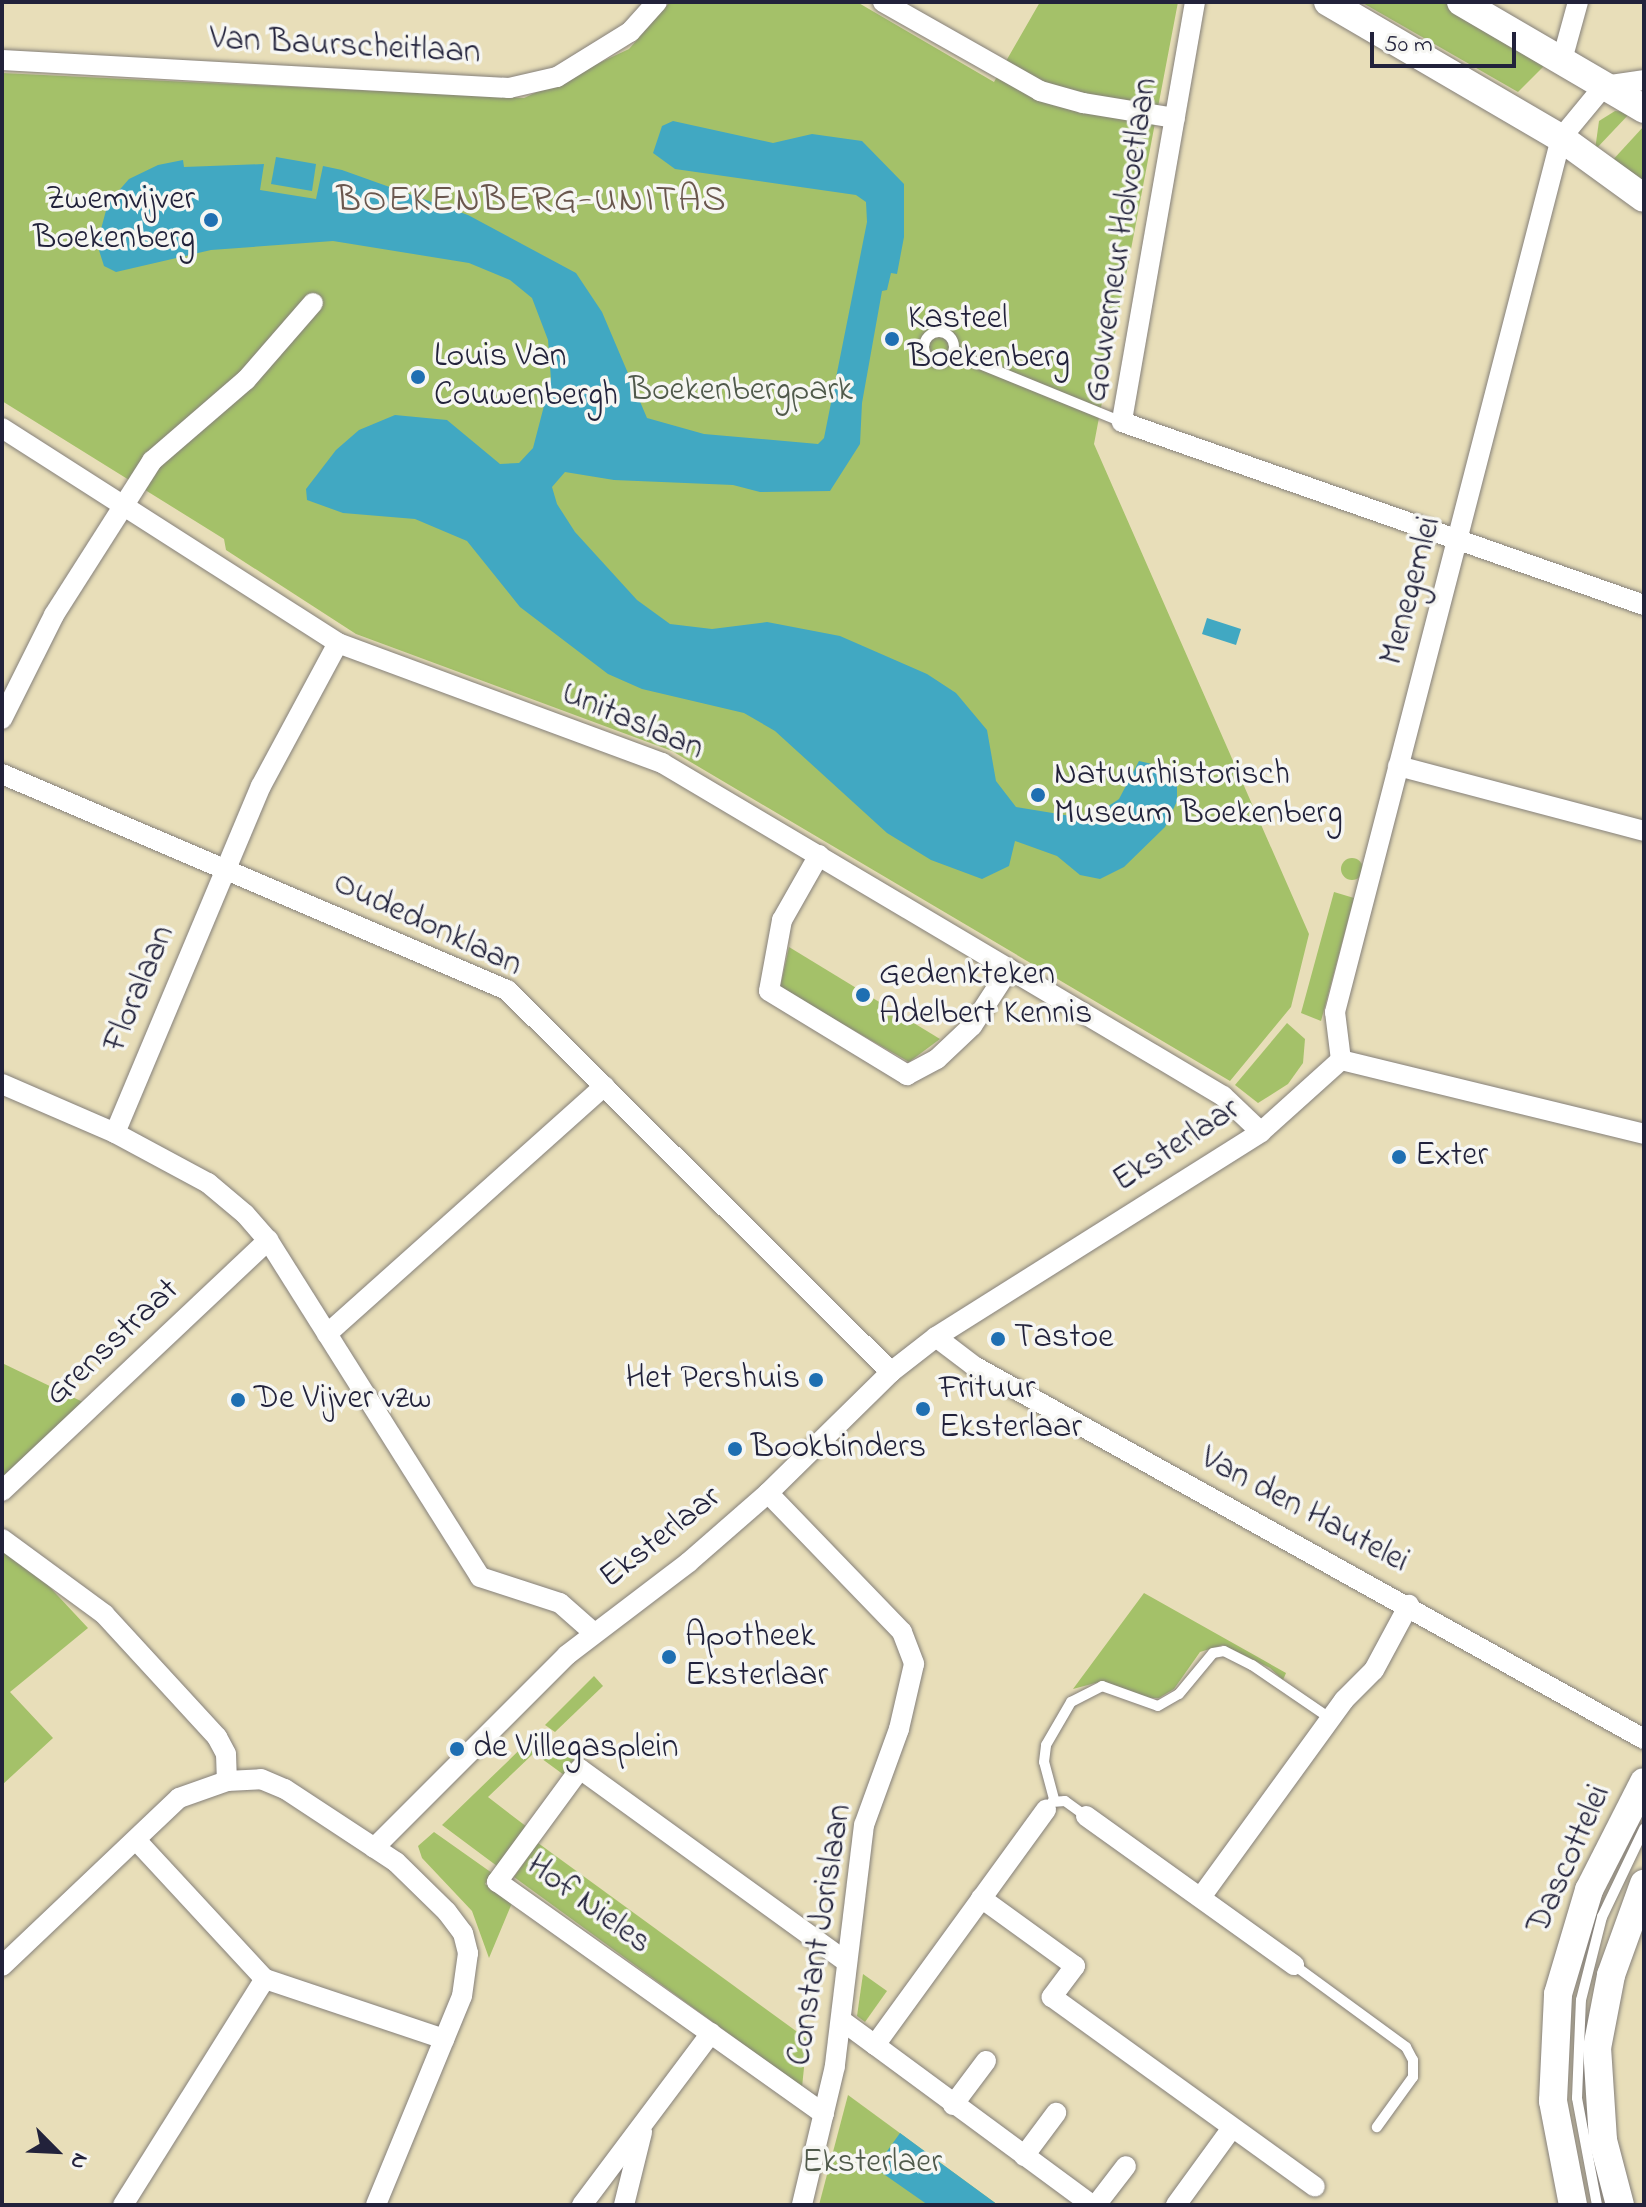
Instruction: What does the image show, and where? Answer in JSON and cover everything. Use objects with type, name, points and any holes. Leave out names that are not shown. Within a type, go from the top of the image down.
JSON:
[{"type":"street","name":"Van Baurscheitlaan","points":[[2,60],[509,88],[557,77],[630,32],[657,2]]},
{"type":"street","points":[[883,2],[1040,91],[1083,103],[1175,118]]},
{"type":"street","name":"Gouverneur Holvoetlaan","points":[[1195,2],[1122,422],[1644,605]]},
{"type":"street","points":[[1328,2],[1561,138],[1644,198]]},
{"type":"street","points":[[1461,2],[1644,109]]},
{"type":"street","points":[[1562,60],[1578,2]]},
{"type":"street","points":[[1561,138],[1604,86],[1644,80]]},
{"type":"street","name":"Menegemlei","points":[[1341,1060],[1335,1012],[1561,138]]},
{"type":"street","points":[[2,719],[54,615],[162,450],[246,380],[313,303]]},
{"type":"street","name":"Unitaslaan","points":[[2,428],[338,643],[662,763],[1223,1096],[1261,1132]]},
{"type":"street","name":"Floralaan","points":[[115,1133],[261,786],[338,643]]},
{"type":"street","points":[[1398,766],[1644,831]]},
{"type":"street","name":"Oudedonklaan","points":[[2,774],[507,990],[891,1372]]},
{"type":"street","points":[[819,855],[782,920],[769,991],[907,1075],[937,1059],[972,1026],[1009,969]]},
{"type":"street","points":[[1341,1060],[1644,1134]]},
{"type":"street","name":"Eksterlaar","points":[[374,1848],[594,1633],[689,1562],[768,1493],[891,1372],[936,1337],[1261,1132],[1341,1060]]},
{"type":"street","points":[[2,1084],[115,1133],[208,1183],[268,1240],[480,1577],[560,1603],[594,1633]]},
{"type":"street","points":[[327,1334],[604,1086]]},
{"type":"street","name":"Grensstraat","points":[[2,1491],[268,1240]]},
{"type":"street","name":"Van den Hautelei","points":[[936,1337],[974,1366],[1409,1605],[1644,1739]]},
{"type":"street","name":"Constant Jorislaan","points":[[768,1493],[902,1632],[914,1664],[899,1729],[864,1825],[841,2020],[824,2114],[802,2205]]},
{"type":"street","points":[[2,1539],[82,1593],[114,1625],[217,1737],[226,1754],[227,1781]]},
{"type":"street","points":[[1201,1897],[1331,1719],[1374,1670],[1409,1605]]},
{"type":"street","name":"Hof Nieles","points":[[824,2114],[497,1882],[580,1769],[847,1962]]},
{"type":"street","points":[[2,1966],[179,1798],[227,1781],[261,1779],[285,1789],[396,1862],[463,1933],[469,1973],[376,2205]]},
{"type":"street","name":"Dascottelei","points":[[1573,2205],[1553,2101],[1558,1994],[1579,1913],[1644,1782]]},
{"type":"street","points":[[875,2045],[1050,1805]]},
{"type":"street","points":[[1086,1816],[1294,1965]]},
{"type":"street","points":[[137,1841],[265,1979],[444,2039]]},
{"type":"street","points":[[1620,2205],[1603,2140],[1597,2048],[1611,1975],[1644,1884]]},
{"type":"street","points":[[981,1898],[1075,1966],[1052,1997],[1315,2187]]},
{"type":"street","points":[[123,2205],[265,1979]]},
{"type":"street","points":[[841,2020],[953,2105],[1094,2205],[1126,2166]]},
{"type":"street","points":[[582,2205],[711,2033]]},
{"type":"street","points":[[953,2105],[986,2061]]},
{"type":"street","points":[[1024,2156],[1056,2113]]},
{"type":"street","points":[[624,2205],[644,2124]]},
{"type":"street","points":[[1176,2205],[1232,2128]]},
{"type":"lane","points":[[953,353],[1122,422]]},
{"type":"lane","points":[[1086,1816],[1050,1805],[1046,1745],[1071,1702],[1102,1686],[1158,1706],[1179,1694],[1213,1653],[1224,1651],[1252,1665],[1331,1719]]},
{"type":"lane","points":[[1597,2205],[1577,2098],[1580,2010],[1602,1917],[1644,1829]]},
{"type":"lane","points":[[1294,1965],[1406,2047],[1413,2060],[1413,2077],[1377,2127]]},
{"type":"green space","name":"Boekenbergpark","points":[[670,2],[857,2],[994,82],[1040,2],[1178,2],[1094,444],[1309,934],[1291,1007],[1230,1081],[672,751],[356,634],[226,550],[224,539],[2,401],[2,73],[524,98],[629,49]]},
{"type":"green space","points":[[1361,2],[1450,2],[1551,59],[1518,92]]},
{"type":"green space","points":[[1615,111],[1631,112],[1595,150],[1599,121]]},
{"type":"green space","points":[[1644,126],[1644,190],[1610,163]]},
{"type":"green space","points":[[1352,858],[1360,861],[1363,869],[1360,877],[1352,880],[1344,877],[1341,869],[1344,861]]},
{"type":"green space","points":[[1334,892],[1354,898],[1321,1021],[1301,1013]]},
{"type":"green space","points":[[789,947],[940,1039],[909,1062],[780,988]]},
{"type":"green space","points":[[1287,1023],[1305,1039],[1303,1063],[1288,1084],[1258,1103],[1235,1085]]},
{"type":"green space","points":[[2,1363],[87,1404],[2,1486]]},
{"type":"green space","points":[[2,1536],[88,1628],[10,1692],[53,1738],[2,1785]]},
{"type":"green space","points":[[1144,1593],[1286,1673],[1283,1680],[1270,1668],[1223,1645],[1200,1652],[1174,1689],[1159,1698],[1147,1698],[1103,1681],[1073,1689]]},
{"type":"green space","points":[[594,1676],[603,1686],[555,1732],[545,1725]]},
{"type":"green space","points":[[538,1732],[575,1758],[564,1775],[534,1753],[488,1797],[527,1827],[497,1866],[442,1825]]},
{"type":"green space","points":[[434,1832],[492,1873],[485,1884],[512,1903],[489,1958],[472,1911],[422,1858],[418,1846]]},
{"type":"green space","points":[[538,1843],[807,2039],[802,2087],[514,1877]]},
{"type":"green space","points":[[863,1974],[887,1991],[865,2022],[857,2016]]},
{"type":"green space","name":"Eksterlaer","points":[[848,2095],[998,2205],[819,2205]]},
{"type":"water","points":[[673,121],[773,143],[812,134],[862,141],[904,184],[904,237],[897,274],[891,273],[887,290],[882,291],[862,403],[860,444],[830,491],[760,492],[733,485],[614,480],[565,472],[552,487],[557,504],[575,532],[637,600],[670,624],[712,629],[767,622],[840,636],[927,674],[956,693],[987,730],[996,781],[1016,807],[1089,819],[1119,799],[1139,761],[1165,767],[1177,786],[1177,801],[1165,827],[1124,867],[1100,879],[1080,875],[1057,856],[1015,841],[1009,866],[982,879],[931,860],[887,833],[775,731],[744,713],[642,689],[608,674],[520,607],[467,541],[415,519],[343,513],[307,500],[306,489],[336,450],[359,430],[395,415],[447,420],[500,464],[519,463],[533,448],[551,379],[548,340],[532,298],[510,280],[469,263],[333,241],[211,250],[116,272],[104,266],[97,244],[108,203],[129,179],[158,165],[183,160],[184,167],[264,164],[260,190],[316,199],[323,166],[342,170],[468,215],[576,273],[602,312],[647,418],[704,434],[818,444],[824,438],[867,222],[866,202],[856,195],[675,169],[653,153],[662,126]]},
{"type":"water","points":[[276,157],[316,164],[312,191],[271,184]]},
{"type":"water","points":[[1207,618],[1241,629],[1236,645],[1202,634]]},
{"type":"water","points":[[900,2133],[998,2205],[928,2205],[875,2168]]},
{"type":"place","name":"Zwemvijver Boekenberg","points":[[211,220]]},
{"type":"place","name":"Kasteel Boekenberg","points":[[892,339]]},
{"type":"place","name":"Louis Van Couwenbergh","points":[[418,377]]},
{"type":"place","name":"Natuurhistorisch Museum Boekenberg","points":[[1038,795]]},
{"type":"place","name":"Gedenkteken Adelbert Kennis","points":[[863,995]]},
{"type":"place","name":"Exter","points":[[1399,1157]]},
{"type":"place","name":"Tastoe","points":[[998,1339]]},
{"type":"place","name":"Het Pershuis","points":[[816,1380]]},
{"type":"place","name":"De Vijver vzw","points":[[238,1400]]},
{"type":"place","name":"Frituur Eksterlaar","points":[[923,1409]]},
{"type":"place","name":"Bookbinders","points":[[735,1449]]},
{"type":"place","name":"Apotheek Eksterlaar","points":[[669,1657]]},
{"type":"place","name":"de Villegasplein","points":[[457,1749]]},
{"type":"district","name":"BOEKENBERG-UNITAS","points":[[532,202]]}]
